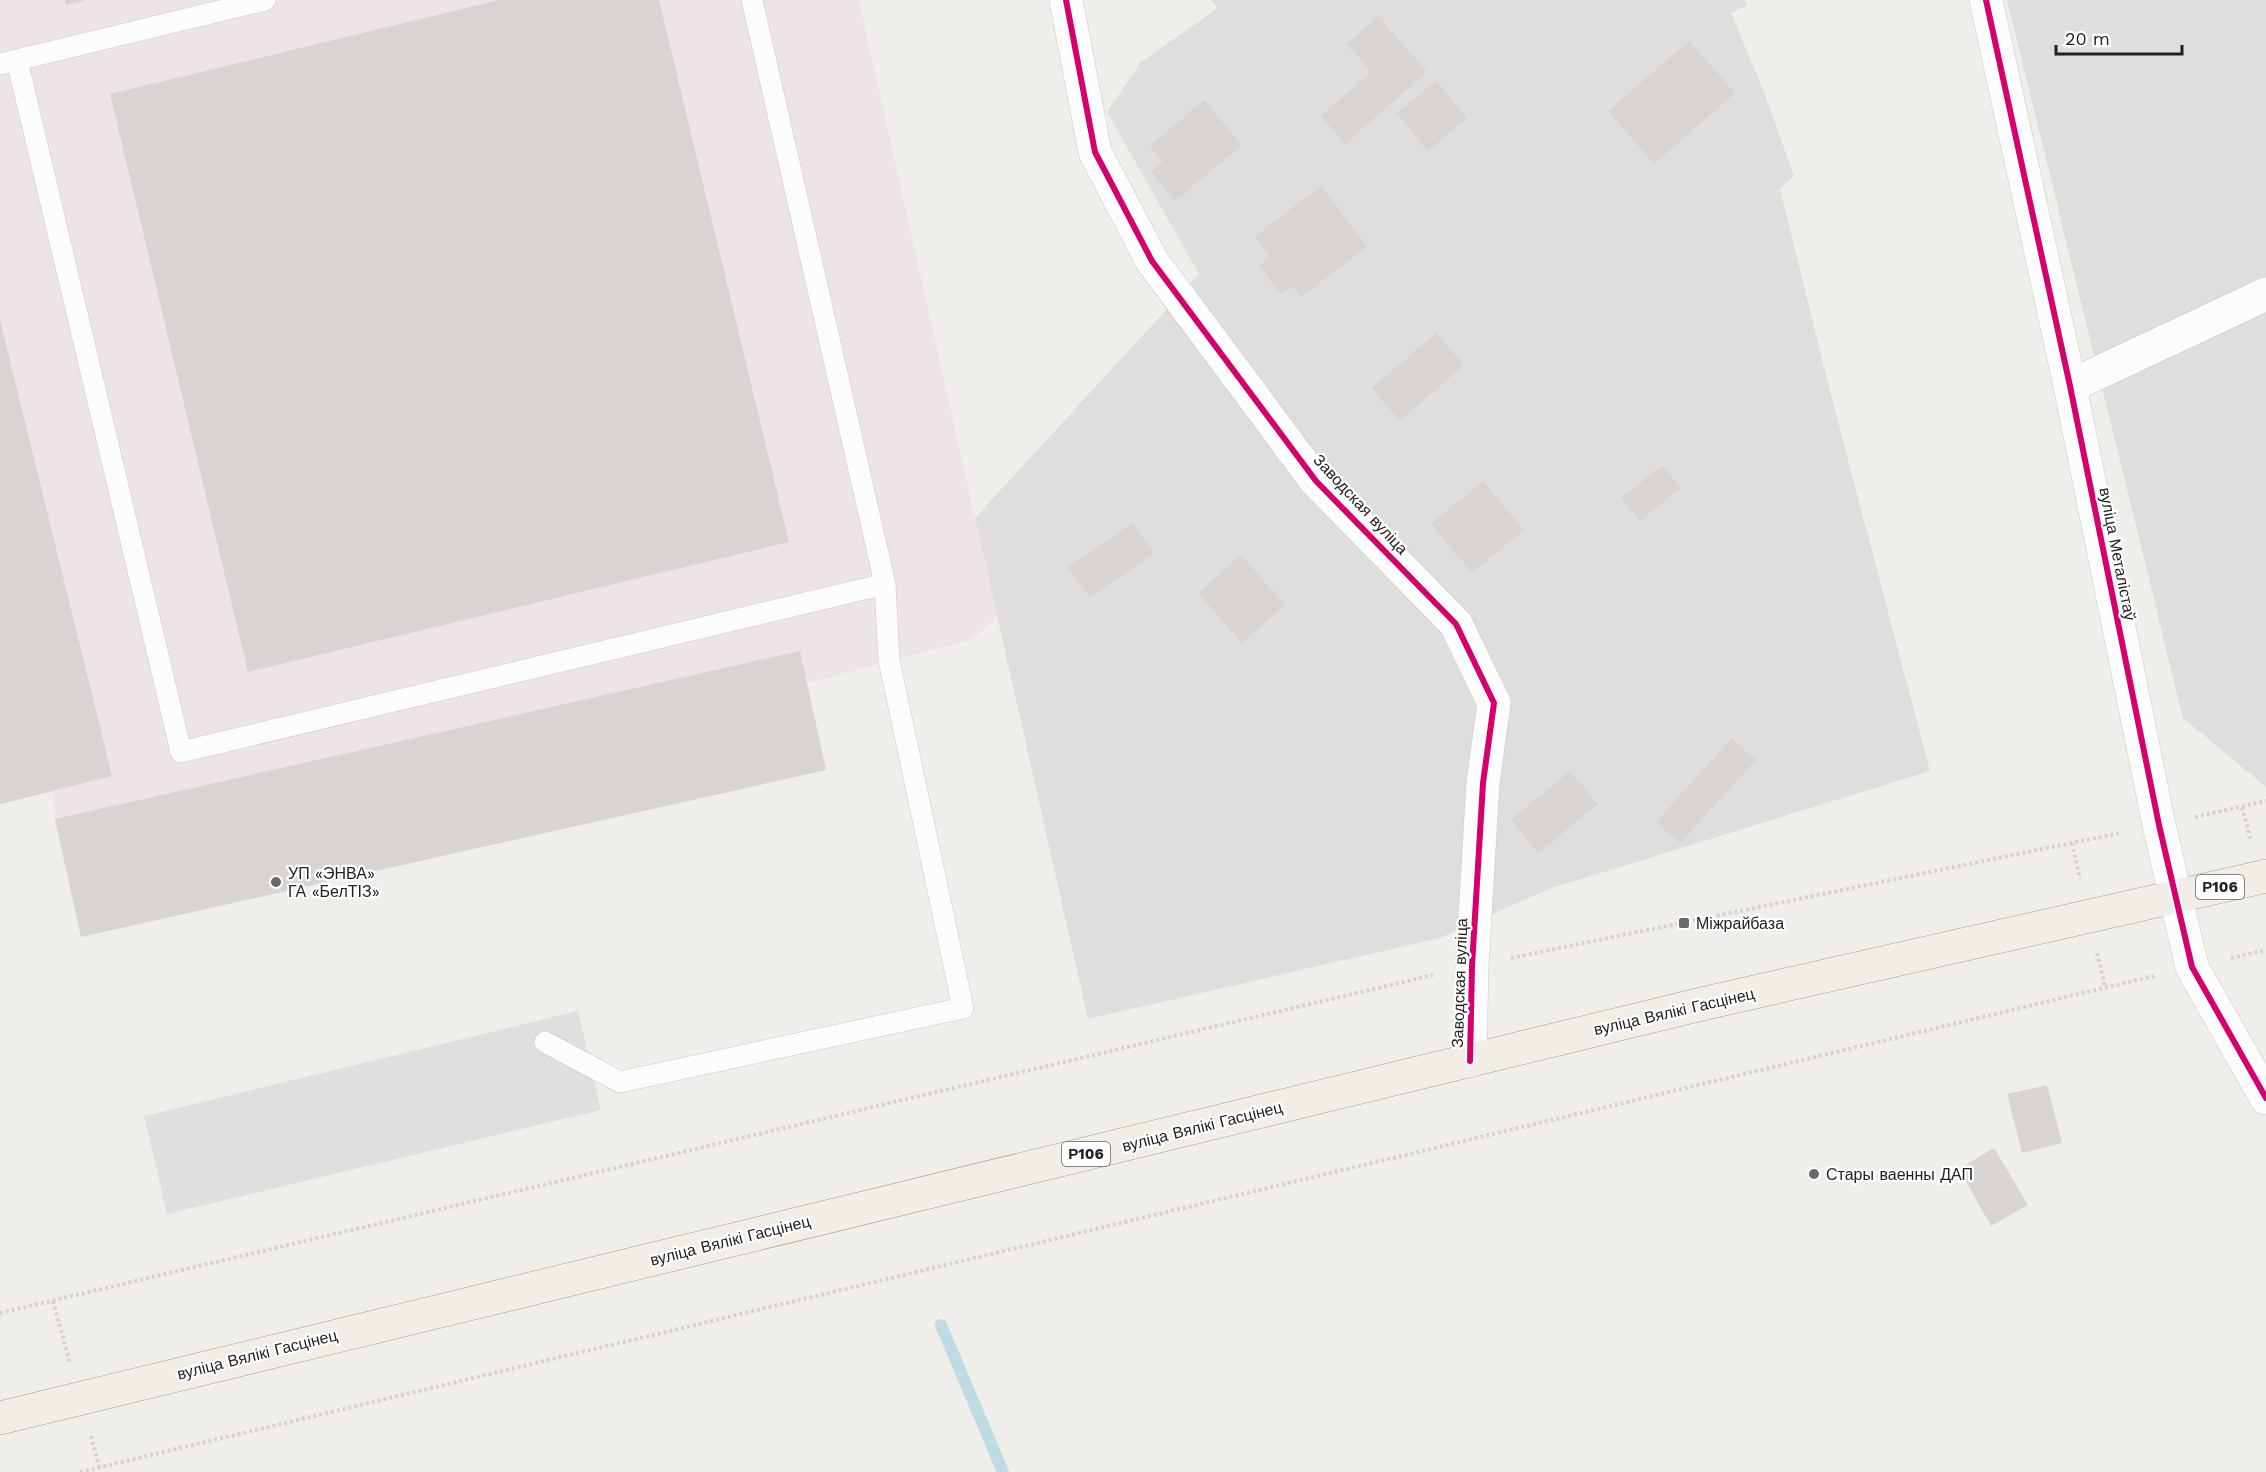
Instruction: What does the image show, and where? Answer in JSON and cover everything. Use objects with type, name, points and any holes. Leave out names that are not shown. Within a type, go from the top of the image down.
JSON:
[{"type":"main road","name":"вуліца Вялікі Гасцінец","points":[[0,1418],[1718,1000],[2266,876]]},
{"type":"street","name":"Заводская вуліца","points":[[1066,0],[1095,153],[1152,261],[1317,480],[1456,624],[1494,703],[1483,783],[1472,966],[1470,1061]]},
{"type":"street","name":"вуліца Металістаў","points":[[1986,0],[2070,386],[2159,825],[2192,967],[2266,1098]]},
{"type":"street","points":[[2070,386],[2266,294]]},
{"type":"lane","points":[[265,0],[9,62],[181,752],[885,584]]},
{"type":"lane","points":[[545,1041],[620,1082],[963,1008],[889,660],[885,584],[752,0]]},
{"type":"path","points":[[0,1313],[1472,966],[2266,801]]},
{"type":"path","points":[[80,1472],[2192,967]]},
{"type":"shaded area","name":"УП «ЭНВА» ГА «БелТІЗ»","points":[[0,0],[859,0],[997,616],[973,639],[807,683],[826,770],[81,937],[55,819],[53,791],[0,804]]},
{"type":"shaded area","points":[[1211,0],[1745,0],[1747,5],[1731,13],[1764,92],[1794,176],[1780,189],[1826,376],[1930,771],[1549,889],[1440,938],[1088,1019],[975,518],[1199,274],[1107,112],[1141,62],[1218,8]]},
{"type":"shaded area","points":[[2007,0],[2266,0],[2266,787],[2183,718]]},
{"type":"shaded area","points":[[578,1011],[601,1110],[167,1214],[144,1116]]},
{"type":"building","points":[[65,0],[83,0],[83,1],[66,5]]},
{"type":"building","points":[[499,0],[659,0],[789,542],[248,672],[110,94]]},
{"type":"building","points":[[1378,16],[1427,72],[1345,144],[1321,116],[1371,72],[1347,44]]},
{"type":"building","points":[[1689,41],[1735,93],[1654,164],[1608,111]]},
{"type":"building","points":[[1436,81],[1467,118],[1428,151],[1397,113]]},
{"type":"building","points":[[1204,100],[1242,145],[1175,201],[1151,172],[1163,162],[1150,146]]},
{"type":"building","points":[[1321,186],[1367,247],[1301,297],[1293,286],[1281,294],[1259,265],[1270,257],[1254,237]]},
{"type":"building","points":[[0,320],[112,776],[0,804]]},
{"type":"building","points":[[1436,333],[1464,365],[1400,421],[1372,388]]},
{"type":"building","points":[[1663,465],[1681,488],[1640,521],[1621,498]]},
{"type":"building","points":[[1483,481],[1524,530],[1472,573],[1431,524]]},
{"type":"building","points":[[1132,523],[1154,553],[1090,598],[1068,567]]},
{"type":"building","points":[[1241,555],[1285,605],[1242,643],[1198,593]]},
{"type":"building","points":[[800,651],[826,770],[81,937],[55,819]]},
{"type":"building","points":[[1732,738],[1756,760],[1680,843],[1656,822]]},
{"type":"building","points":[[1570,771],[1598,804],[1538,853],[1511,820]]},
{"type":"building","points":[[2047,1085],[2062,1143],[2022,1153],[2007,1094]]},
{"type":"building","points":[[1994,1148],[2028,1205],[1991,1226],[1959,1169]]},
{"type":"waterway","points":[[941,1325],[1003,1472]]},
{"type":"cycle path","points":[[1066,0],[1095,152],[1152,261],[1316,481],[1456,624],[1494,703],[1483,783],[1472,966],[1470,1061]]},
{"type":"cycle path","points":[[1986,0],[2070,386],[2159,825],[2192,967],[2266,1098]]},
{"type":"place","name":"УП «ЭНВА» ГА «БелТІЗ»","points":[[276,882]]},
{"type":"place","name":"Міжрайбаза","points":[[1684,923]]},
{"type":"place","name":"Стары ваенны ДАП","points":[[1814,1174]]}]
